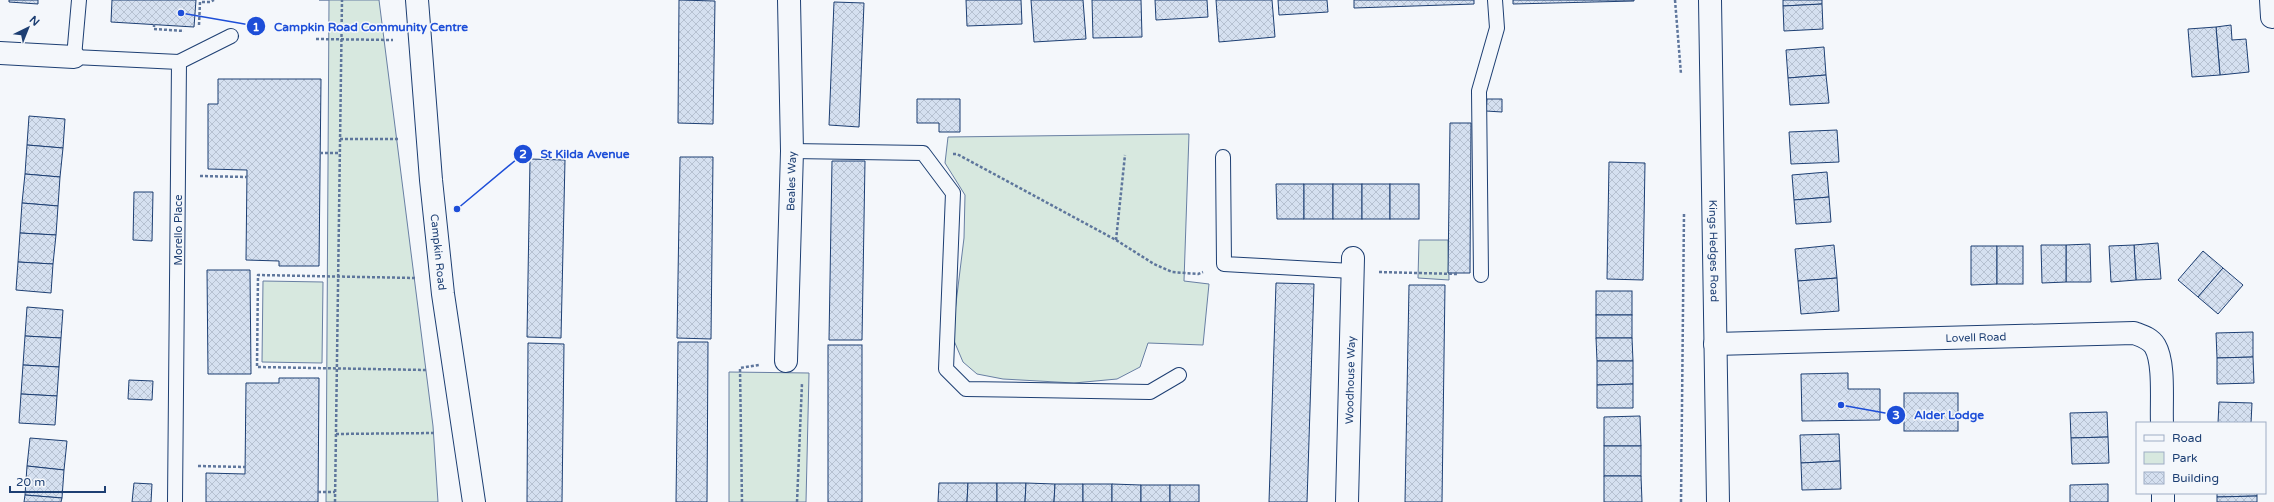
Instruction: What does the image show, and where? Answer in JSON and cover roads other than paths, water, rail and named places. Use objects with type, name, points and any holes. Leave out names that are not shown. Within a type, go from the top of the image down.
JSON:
[{"type":"street","name":"Campkin Road","points":[[417,0],[441,278],[474,502]]},
{"type":"street","name":"Beales Way","points":[[786,361],[792,151],[790,0]]},
{"type":"street","name":"Kings Hedges Road","points":[[1710,0],[1718,502]]},
{"type":"street","points":[[0,53],[74,57]]},
{"type":"street","name":"Woodhouse Way","points":[[1347,502],[1353,265]]},
{"type":"street","name":"Lovell Road","points":[[1715,344],[2134,333],[2147,338],[2155,346],[2158,355],[2161,368],[2162,422]]},
{"type":"lane","points":[[79,0],[74,57],[179,62],[231,36]]},
{"type":"lane","points":[[1481,275],[1479,91],[1497,28],[1495,0]]},
{"type":"lane","name":"Morello Place","points":[[175,502],[179,62]]},
{"type":"lane","points":[[792,151],[923,153],[953,192],[946,369],[966,389],[1150,392],[1179,375]]},
{"type":"lane","points":[[1223,157],[1224,264],[1353,265]]},
{"type":"place","name":"Campkin Road Community Centre","points":[[181,13]]},
{"type":"place","name":"St Kilda Avenue","points":[[457,209]]},
{"type":"place","name":"Alder Lodge","points":[[1841,405]]}]
